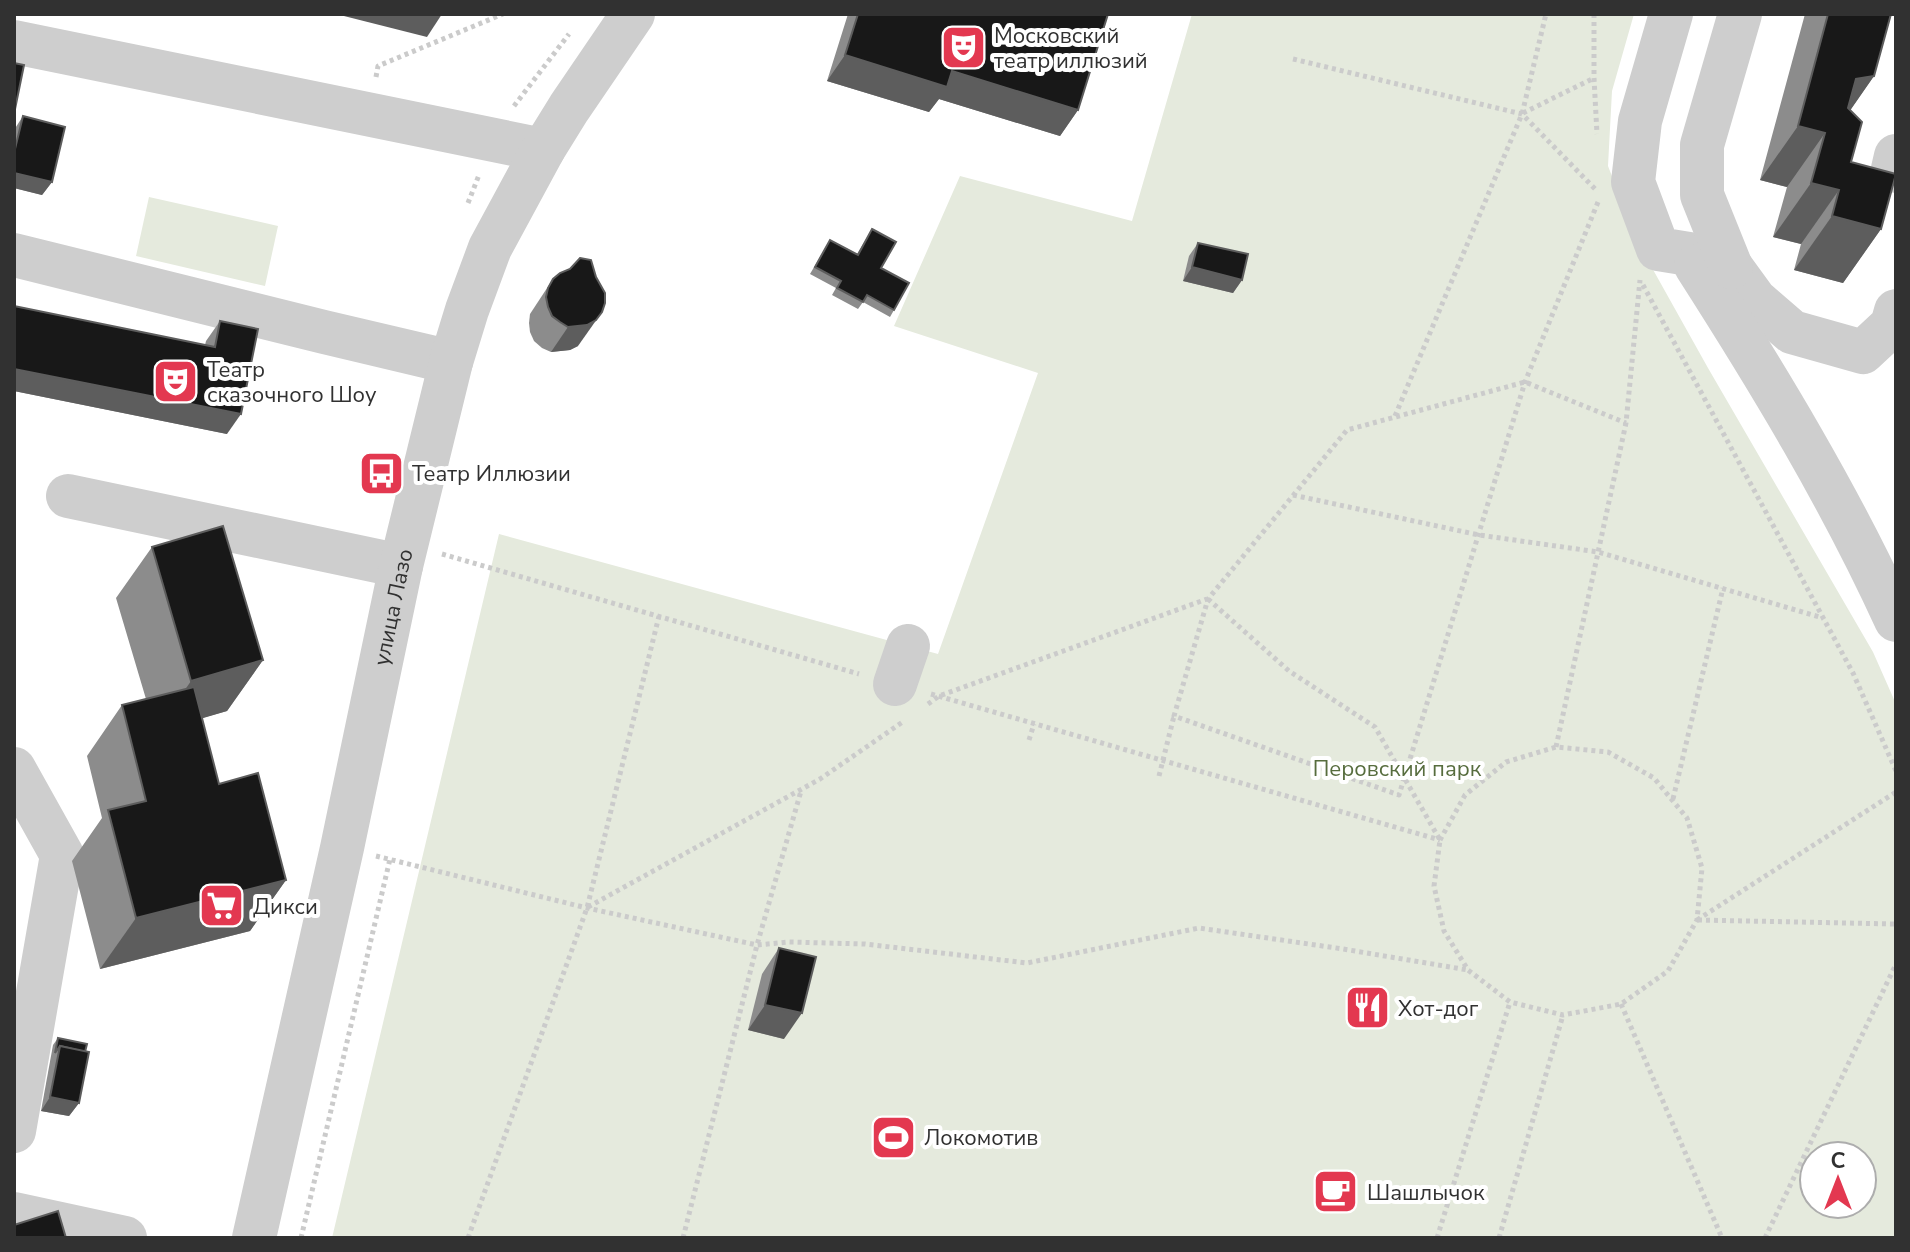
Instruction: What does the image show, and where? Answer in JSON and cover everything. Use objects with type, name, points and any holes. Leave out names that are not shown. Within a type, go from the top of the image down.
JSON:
[{"type":"street","name":"улица Лазо","points":[[254,1238],[404,555],[451,362],[467,310],[490,248],[543,150],[633,14]]},
{"type":"street","points":[[1671,14],[1640,121],[1633,182],[1658,249],[1689,254],[1731,267]]},
{"type":"street","points":[[1740,14],[1702,145],[1702,195],[1731,267],[1755,300],[1792,332],[1863,352],[1892,325],[1896,311]]},
{"type":"street","points":[[14,42],[61,32],[369,115],[543,150]]},
{"type":"street","points":[[1896,156],[1893,169],[1896,171]]},
{"type":"street","points":[[1689,254],[1770,383],[1866,555],[1896,620]]},
{"type":"street","points":[[14,255],[451,362]]},
{"type":"street","points":[[68,496],[404,555]]},
{"type":"street","points":[[14,769],[62,855],[14,1131]]},
{"type":"street","points":[[14,1214],[125,1238]]},
{"type":"path","points":[[369,115],[378,66],[503,14]]},
{"type":"path","points":[[1394,417],[1522,114],[1546,14]]},
{"type":"path","points":[[1594,14],[1597,137]]},
{"type":"path","points":[[1293,59],[1522,114],[1601,195]]},
{"type":"path","points":[[1522,114],[1594,78]]},
{"type":"path","points":[[1600,180],[1601,195],[1607,209]]},
{"type":"path","points":[[1174,716],[1399,795],[1525,382],[1601,195]]},
{"type":"path","points":[[1556,747],[1626,423],[1640,279],[1853,673],[1896,771]]},
{"type":"path","points":[[1159,776],[1208,599],[1347,430],[1525,382],[1626,423]]},
{"type":"path","points":[[1293,495],[1479,535],[1598,552],[1823,618]]},
{"type":"path","points":[[404,555],[659,616],[1440,840]]},
{"type":"path","points":[[1673,800],[1723,588]]},
{"type":"path","points":[[911,687],[939,696],[1208,599]]},
{"type":"path","points":[[1208,599],[1289,671],[1375,727],[1440,840]]},
{"type":"path","points":[[468,1238],[587,908],[659,616]]},
{"type":"path","points":[[587,908],[820,779],[911,687]]},
{"type":"path","points":[[1029,740],[1034,724]]},
{"type":"path","points":[[1556,747],[1608,752],[1654,778],[1687,818],[1702,868],[1697,920],[1668,971],[1621,1004],[1563,1015],[1510,1002],[1468,970],[1444,931],[1434,886],[1440,840],[1465,795],[1506,762],[1556,747]]},
{"type":"path","points":[[683,1238],[757,945],[801,790]]},
{"type":"path","points":[[1697,920],[1896,792]]},
{"type":"path","points":[[342,848],[587,908],[757,945],[789,942],[865,944],[1027,963],[1199,928],[1468,970]]},
{"type":"path","points":[[301,1238],[390,859]]},
{"type":"path","points":[[1697,920],[1896,924]]},
{"type":"path","points":[[1765,1238],[1896,964]]},
{"type":"path","points":[[1437,1238],[1510,1002]]},
{"type":"path","points":[[1621,1004],[1722,1238]]},
{"type":"path","points":[[1499,1238],[1563,1015]]},
{"type":"green space","name":"Перовский парк","points":[[1192,14],[1634,14],[1612,91],[1608,166],[1637,241],[1873,652],[1896,704],[1896,1238],[332,1238],[499,534],[938,654],[1038,373],[894,326],[960,176],[1132,221]]},
{"type":"green space","points":[[149,197],[278,226],[265,286],[136,256]]},
{"type":"building","name":"Московский театр иллюзий","points":[[858,14],[1108,14],[1078,110],[952,71],[947,87],[845,55]]},
{"type":"building","points":[[1828,14],[1891,14],[1874,76],[1856,79],[1848,108],[1862,122],[1851,162],[1896,174],[1881,229],[1832,216],[1839,190],[1811,183],[1825,133],[1798,126]]},
{"type":"building","points":[[14,63],[24,65],[14,114]]},
{"type":"building","points":[[23,116],[65,127],[52,182],[14,173],[14,153]]},
{"type":"building","points":[[872,229],[896,242],[881,268],[909,283],[894,310],[867,295],[863,302],[837,288],[841,281],[815,267],[830,240],[858,255]]},
{"type":"building","points":[[1198,243],[1248,254],[1242,280],[1192,267]]},
{"type":"building","points":[[580,258],[591,260],[605,293],[605,303],[596,320],[587,325],[568,327],[552,316],[546,297],[553,279],[570,269]]},
{"type":"building","points":[[14,306],[215,347],[220,321],[258,329],[241,414],[14,369]]},
{"type":"building","points":[[223,526],[263,660],[191,681],[152,547]]},
{"type":"building","points":[[194,687],[219,784],[258,773],[286,880],[136,918],[108,810],[146,801],[122,705]]},
{"type":"building","points":[[779,948],[816,957],[802,1013],[765,1005]]},
{"type":"building","points":[[58,1038],[87,1044],[85,1052],[60,1046],[55,1053]]},
{"type":"building","points":[[60,1046],[89,1052],[79,1103],[50,1097]]},
{"type":"building","points":[[58,1211],[66,1238],[14,1238],[14,1225]]},
{"type":"place","name":"Московский театр иллюзий","points":[[963,48]]},
{"type":"place","name":"Театр сказочного Шоу","points":[[176,382]]},
{"type":"place","name":"Театр Иллюзии","points":[[381,473]]},
{"type":"place","name":"Дикси","points":[[222,906]]},
{"type":"place","name":"Хот-дог","points":[[1367,1008]]},
{"type":"place","name":"Локомотив","points":[[893,1137]]},
{"type":"place","name":"Шашлычок","points":[[1336,1192]]}]
